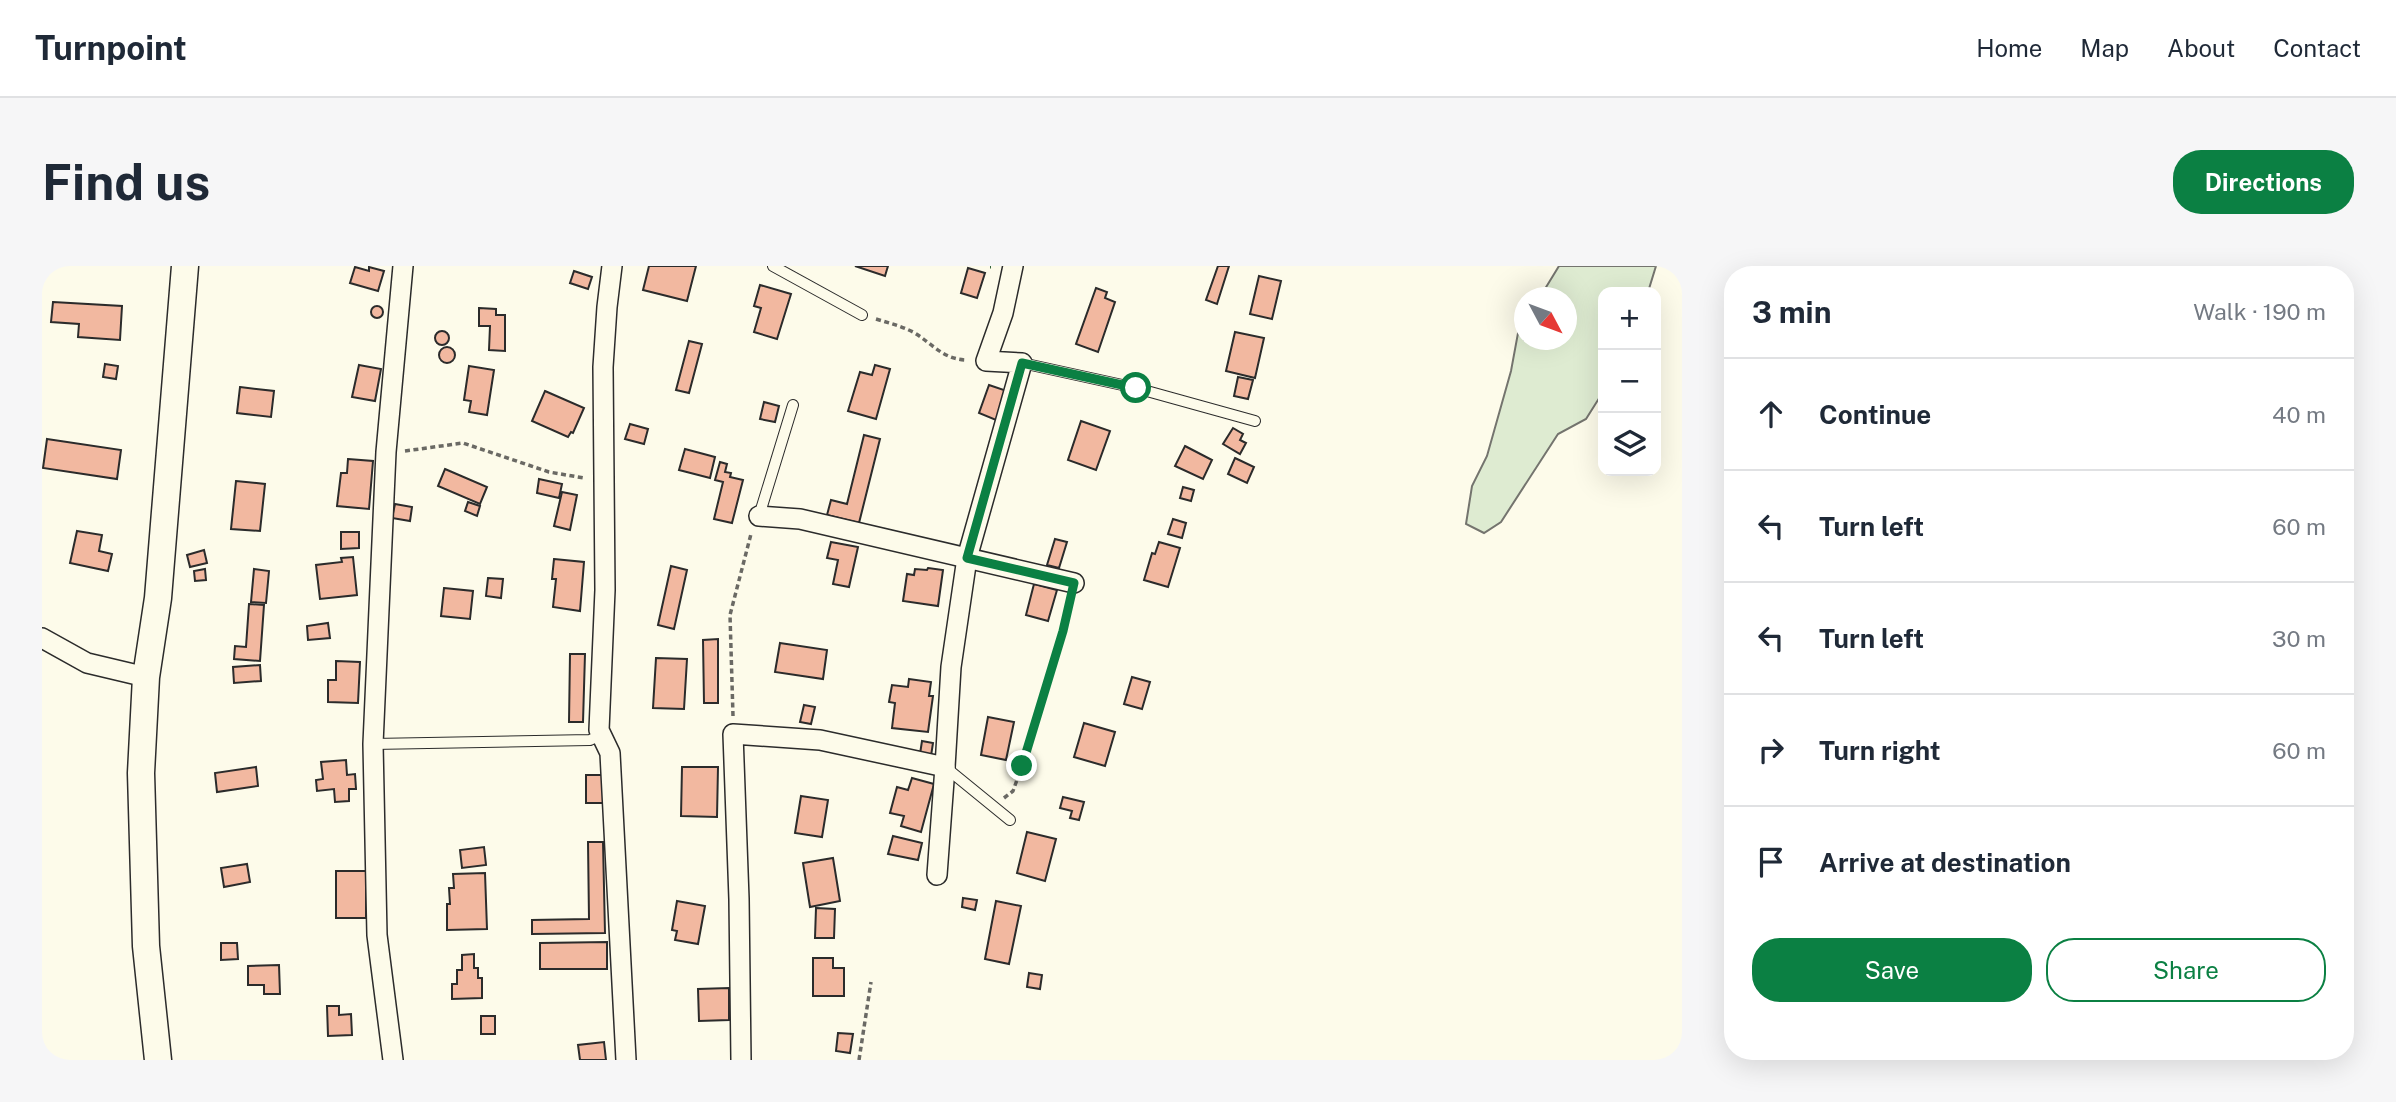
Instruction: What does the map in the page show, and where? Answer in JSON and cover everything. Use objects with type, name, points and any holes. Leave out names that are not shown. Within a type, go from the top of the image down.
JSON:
[{"type":"street","points":[[158,1060],[146,946],[141,773],[146,677],[158,598],[185,266]]},
{"type":"street","points":[[393,1060],[377,935],[373,744],[386,452],[403,266]]},
{"type":"street","points":[[612,266],[603,367],[605,590],[599,730],[610,753],[625,1060]]},
{"type":"street","points":[[937,875],[951,667],[967,558],[1022,363],[986,361],[1003,313],[1013,266]]},
{"type":"street","points":[[759,516],[800,519],[1074,583]]},
{"type":"street","points":[[42,638],[87,663],[146,677]]},
{"type":"street","points":[[741,1060],[733,734],[820,740],[945,767]]},
{"type":"lane","points":[[773,266],[862,315]]},
{"type":"lane","points":[[1022,363],[1136,388],[1255,421]]},
{"type":"lane","points":[[759,516],[793,405]]},
{"type":"lane","points":[[373,744],[590,740],[601,735]]},
{"type":"lane","points":[[945,767],[1010,820]]},
{"type":"path","points":[[862,315],[902,327],[916,334],[929,346],[955,359],[986,361]]},
{"type":"path","points":[[386,452],[430,449],[463,443],[549,472],[604,481]]},
{"type":"path","points":[[733,734],[730,615],[747,543],[759,516]]},
{"type":"path","points":[[993,806],[1013,791],[1063,631],[1074,583]]},
{"type":"path","points":[[859,1060],[871,982]]},
{"type":"green space","points":[[1559,266],[1656,266],[1650,287],[1598,287],[1598,400],[1586,419],[1558,434],[1501,522],[1484,533],[1466,524],[1472,486],[1487,456],[1515,350],[1577,350],[1577,287],[1546,287]]},
{"type":"building","points":[[649,266],[696,266],[687,301],[643,290]]},
{"type":"building","points":[[855,266],[888,266],[885,276]]},
{"type":"building","points":[[1218,266],[1229,266],[1217,304],[1206,300]]},
{"type":"building","points":[[355,267],[384,271],[378,291],[350,283]]},
{"type":"building","points":[[968,268],[985,273],[977,298],[961,293]]},
{"type":"building","points":[[574,271],[592,277],[588,289],[570,283]]},
{"type":"building","points":[[1259,276],[1281,281],[1272,319],[1250,314]]},
{"type":"building","points":[[760,285],[791,294],[777,339],[754,332],[761,308],[754,306]]},
{"type":"building","points":[[1096,288],[1107,292],[1105,298],[1115,302],[1098,352],[1076,344]]},
{"type":"building","points":[[53,302],[122,306],[120,340],[78,337],[79,324],[51,322]]},
{"type":"building","points":[[372,307],[382,307],[382,317],[372,317]]},
{"type":"building","points":[[479,308],[496,309],[496,315],[505,315],[505,351],[489,350],[490,326],[479,326]]},
{"type":"building","points":[[442,331],[447,333],[447,343],[442,345],[437,343],[435,338],[437,333]]},
{"type":"building","points":[[1235,332],[1264,338],[1255,378],[1226,371]]},
{"type":"building","points":[[689,341],[702,344],[689,393],[676,390]]},
{"type":"building","points":[[447,347],[453,349],[453,361],[447,363],[441,361],[439,355],[441,349]]},
{"type":"building","points":[[105,364],[118,366],[116,379],[103,377]]},
{"type":"building","points":[[359,365],[381,369],[375,401],[352,397]]},
{"type":"building","points":[[875,365],[890,369],[876,419],[848,411],[860,372],[872,375]]},
{"type":"building","points":[[469,366],[494,370],[487,415],[469,412],[471,401],[464,400]]},
{"type":"building","points":[[1238,377],[1253,380],[1248,399],[1234,396]]},
{"type":"building","points":[[989,385],[1007,391],[996,420],[979,413]]},
{"type":"building","points":[[240,387],[274,391],[271,417],[237,413]]},
{"type":"building","points":[[545,391],[584,408],[573,433],[568,437],[532,421]]},
{"type":"building","points":[[764,402],[779,406],[775,422],[760,419]]},
{"type":"building","points":[[1081,421],[1110,431],[1096,470],[1068,460]]},
{"type":"building","points":[[630,424],[648,429],[644,444],[625,439]]},
{"type":"building","points":[[1233,428],[1243,434],[1240,440],[1246,443],[1240,454],[1223,444]]},
{"type":"building","points":[[864,435],[880,439],[859,523],[827,515],[831,500],[847,504]]},
{"type":"building","points":[[47,439],[121,450],[117,479],[43,468]]},
{"type":"building","points":[[1185,446],[1212,460],[1203,479],[1175,466]]},
{"type":"building","points":[[685,449],[715,457],[710,478],[679,470]]},
{"type":"building","points":[[1235,458],[1254,467],[1247,483],[1228,474]]},
{"type":"building","points":[[348,459],[373,461],[369,509],[337,506],[341,473],[347,473]]},
{"type":"building","points":[[720,462],[727,464],[725,472],[731,473],[730,477],[743,480],[732,523],[714,519],[723,482],[715,480]]},
{"type":"building","points":[[445,469],[487,487],[480,504],[438,486]]},
{"type":"building","points":[[539,479],[562,484],[559,498],[537,493]]},
{"type":"building","points":[[236,481],[265,484],[260,531],[231,529]]},
{"type":"building","points":[[1183,487],[1194,490],[1191,501],[1180,498]]},
{"type":"building","points":[[562,492],[577,495],[570,530],[554,526]]},
{"type":"building","points":[[468,502],[480,506],[477,516],[465,511]]},
{"type":"building","points":[[395,504],[412,507],[410,521],[392,518]]},
{"type":"building","points":[[1173,519],[1186,523],[1182,538],[1168,534]]},
{"type":"building","points":[[77,531],[102,535],[99,551],[112,554],[108,571],[70,563]]},
{"type":"building","points":[[341,532],[359,532],[359,548],[341,549]]},
{"type":"building","points":[[1055,539],[1067,542],[1059,568],[1047,565]]},
{"type":"building","points":[[831,542],[858,547],[849,587],[833,584],[838,560],[827,558]]},
{"type":"building","points":[[1159,542],[1180,548],[1168,587],[1144,580],[1152,553],[1155,554]]},
{"type":"building","points":[[204,550],[207,563],[190,567],[187,555]]},
{"type":"building","points":[[353,557],[357,595],[320,599],[316,565],[342,562],[341,558]]},
{"type":"building","points":[[554,559],[584,562],[580,611],[553,607],[556,579],[552,579]]},
{"type":"building","points":[[671,566],[687,570],[674,629],[658,625]]},
{"type":"building","points":[[205,569],[206,580],[195,581],[194,571]]},
{"type":"building","points":[[254,569],[269,571],[266,603],[251,602]]},
{"type":"building","points":[[915,569],[943,570],[938,606],[903,601],[907,574],[914,575]]},
{"type":"building","points":[[488,578],[503,579],[501,598],[486,596]]},
{"type":"building","points":[[1034,584],[1057,590],[1048,621],[1026,615]]},
{"type":"building","points":[[444,588],[473,591],[470,619],[441,616]]},
{"type":"building","points":[[249,604],[264,605],[260,661],[234,659],[235,646],[246,647]]},
{"type":"building","points":[[328,623],[330,638],[308,640],[307,626]]},
{"type":"building","points":[[718,639],[718,703],[704,703],[703,640]]},
{"type":"building","points":[[780,643],[827,650],[823,679],[775,672]]},
{"type":"building","points":[[570,654],[585,654],[583,722],[569,722]]},
{"type":"building","points":[[656,658],[687,659],[684,709],[653,708]]},
{"type":"building","points":[[336,661],[360,662],[358,703],[328,702],[328,680],[336,680]]},
{"type":"building","points":[[260,665],[261,681],[234,683],[233,667]]},
{"type":"building","points":[[1132,677],[1150,682],[1142,709],[1124,704]]},
{"type":"building","points":[[909,679],[931,682],[929,696],[933,696],[928,732],[892,728],[895,703],[889,702],[892,685],[908,687]]},
{"type":"building","points":[[804,705],[815,707],[811,724],[800,722]]},
{"type":"building","points":[[988,717],[1014,722],[1006,760],[981,755]]},
{"type":"building","points":[[1084,723],[1115,732],[1105,766],[1074,757]]},
{"type":"building","points":[[922,741],[933,743],[931,756],[920,754]]},
{"type":"building","points":[[346,760],[347,775],[355,774],[356,789],[349,789],[349,801],[335,802],[334,789],[317,791],[316,780],[323,779],[321,762]]},
{"type":"building","points":[[256,767],[258,786],[217,792],[215,773]]},
{"type":"building","points":[[682,767],[718,767],[717,817],[681,816]]},
{"type":"building","points":[[586,775],[604,775],[604,803],[586,803]]},
{"type":"building","points":[[912,778],[934,784],[921,832],[901,826],[904,816],[890,813],[897,787],[908,790]]},
{"type":"building","points":[[801,796],[828,800],[822,837],[795,833]]},
{"type":"building","points":[[1063,797],[1084,802],[1079,820],[1070,818],[1072,811],[1060,808]]},
{"type":"building","points":[[1027,832],[1056,839],[1045,881],[1017,873]]},
{"type":"building","points":[[893,836],[922,843],[918,860],[888,854]]},
{"type":"building","points":[[588,842],[603,842],[605,933],[532,934],[532,920],[589,919]]},
{"type":"building","points":[[484,847],[486,865],[462,868],[460,850]]},
{"type":"building","points":[[833,858],[840,901],[810,907],[803,863]]},
{"type":"building","points":[[247,864],[250,882],[224,887],[221,868]]},
{"type":"building","points":[[336,871],[366,871],[366,918],[336,918]]},
{"type":"building","points":[[485,873],[487,929],[447,930],[447,904],[450,904],[449,888],[454,888],[453,874]]},
{"type":"building","points":[[963,898],[977,900],[975,910],[962,907]]},
{"type":"building","points":[[677,901],[705,906],[698,944],[675,940],[677,931],[672,930]]},
{"type":"building","points":[[996,901],[1021,906],[1009,964],[985,959]]},
{"type":"building","points":[[816,908],[835,909],[834,938],[815,938]]},
{"type":"building","points":[[607,942],[607,969],[540,969],[540,943]]},
{"type":"building","points":[[221,943],[237,943],[238,959],[221,960]]},
{"type":"building","points":[[474,954],[474,968],[478,968],[478,978],[482,978],[482,998],[452,999],[452,984],[457,984],[457,970],[462,970],[462,955]]},
{"type":"building","points":[[813,958],[833,958],[833,968],[844,968],[844,996],[813,996]]},
{"type":"building","points":[[279,965],[280,994],[264,994],[264,985],[248,985],[248,966]]},
{"type":"building","points":[[1029,973],[1042,975],[1040,989],[1027,987]]},
{"type":"building","points":[[729,988],[729,1020],[699,1021],[698,989]]},
{"type":"building","points":[[327,1006],[339,1006],[339,1015],[351,1014],[352,1035],[328,1036]]},
{"type":"building","points":[[481,1016],[495,1016],[495,1034],[481,1034]]},
{"type":"building","points":[[838,1033],[853,1034],[850,1053],[836,1051]]},
{"type":"building","points":[[604,1042],[606,1060],[580,1060],[578,1045]]},
{"type":"route","points":[[1022,766],[1063,631],[1074,583],[967,558],[1022,363],[1136,388]]}]
